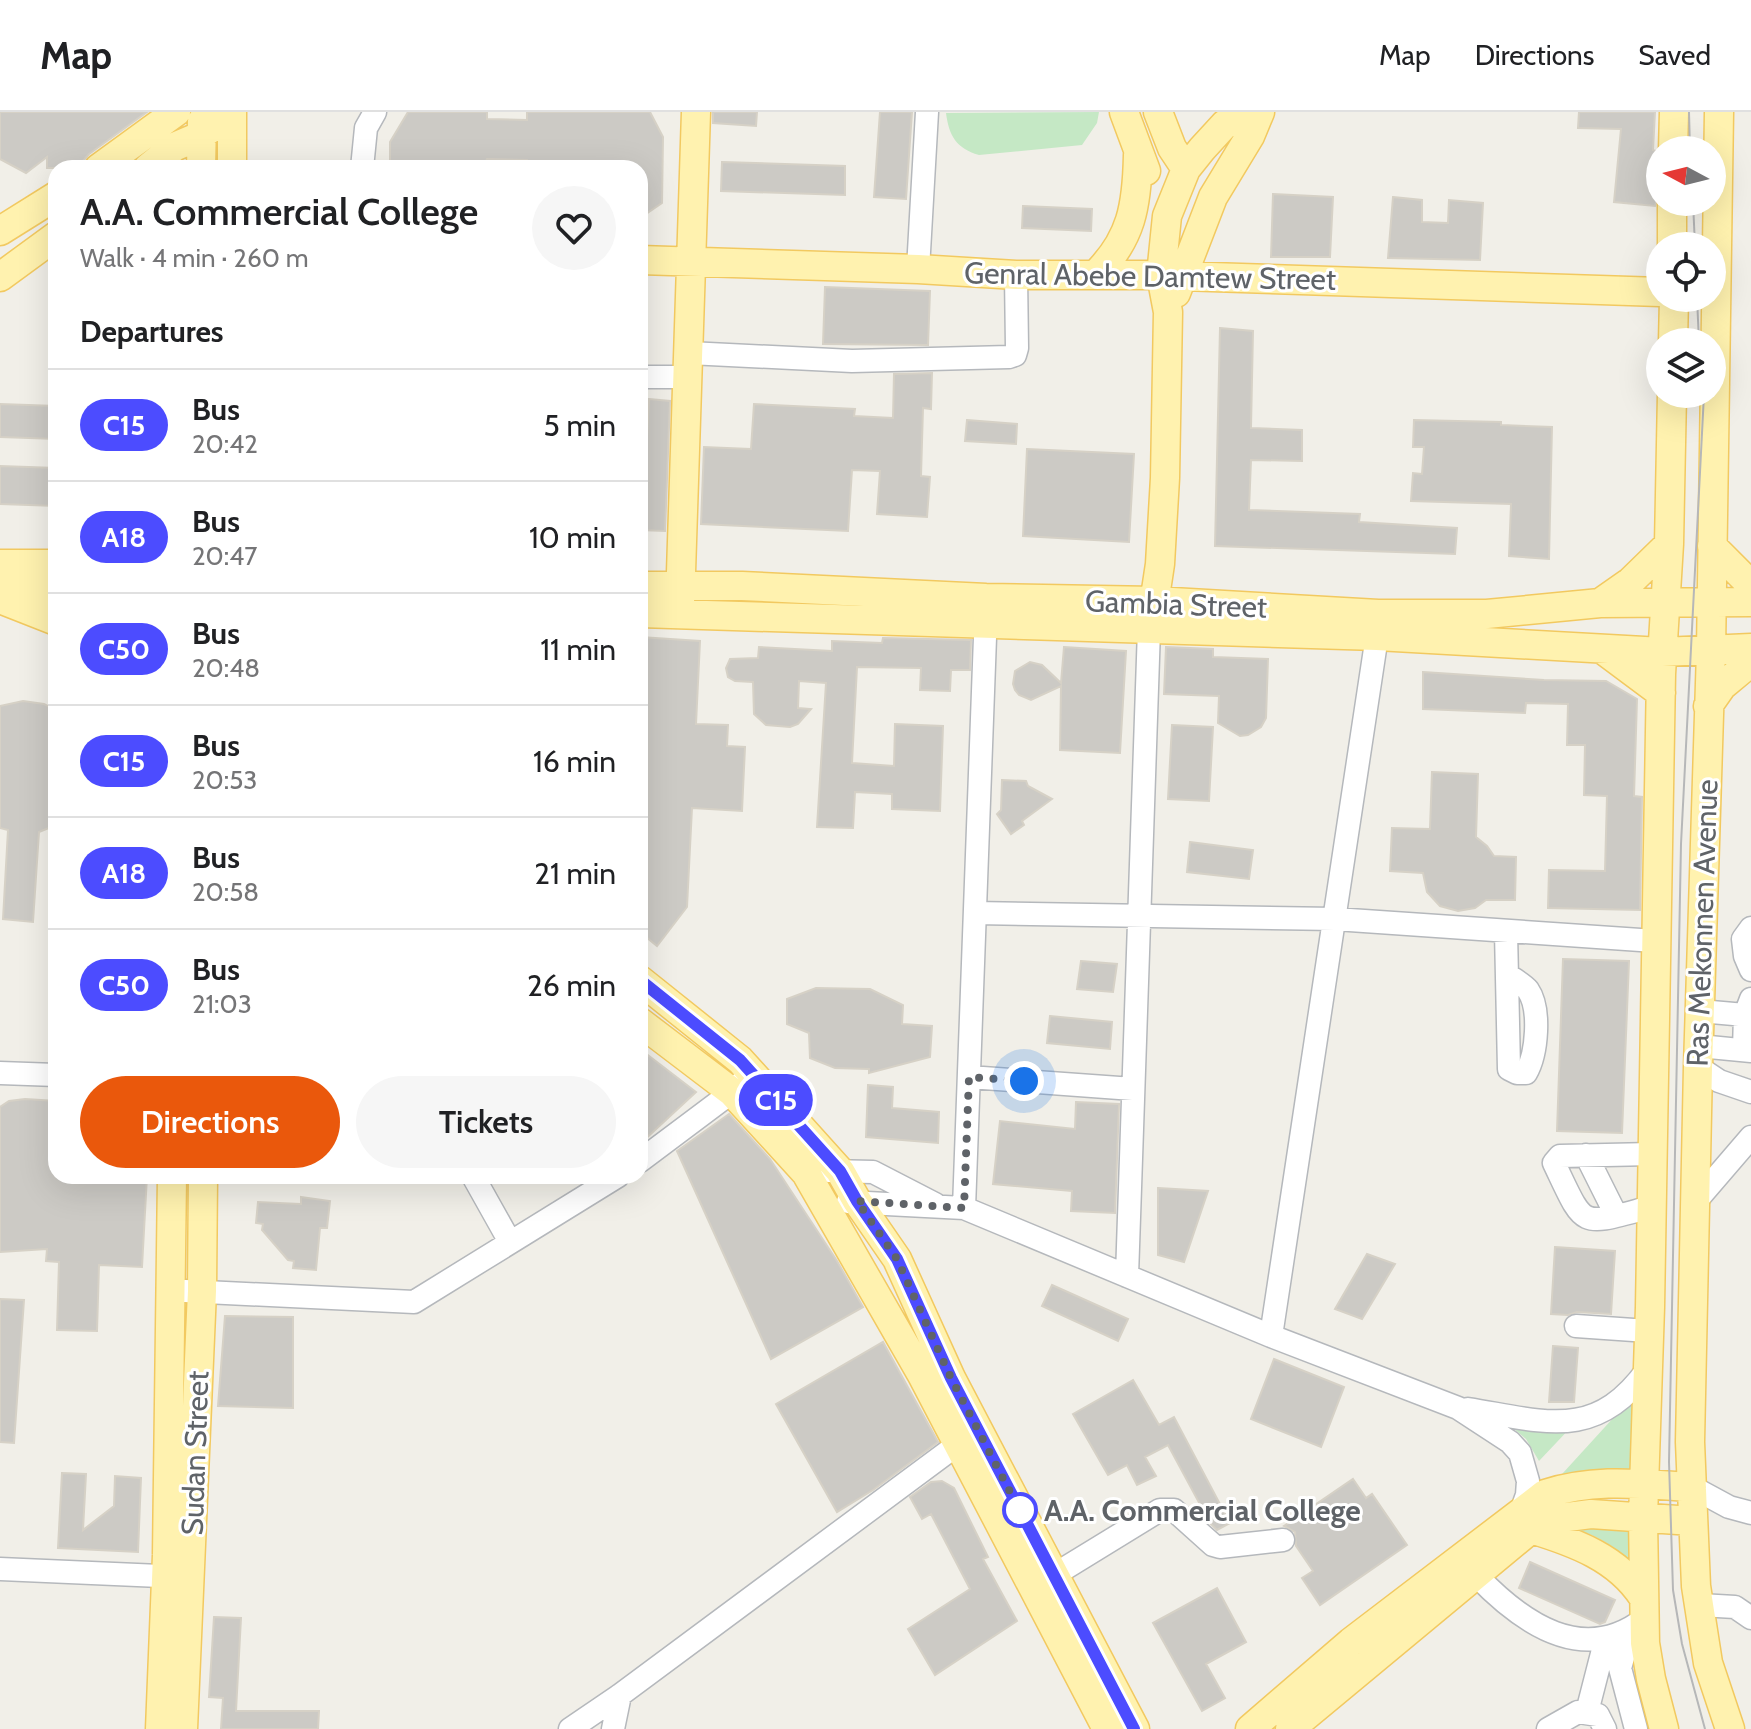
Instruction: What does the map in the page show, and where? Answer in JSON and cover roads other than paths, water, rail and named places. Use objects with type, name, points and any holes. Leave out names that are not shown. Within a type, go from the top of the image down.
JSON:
[{"type":"main road","points":[[110,160],[176,112]]},
{"type":"main road","points":[[158,160],[202,123],[232,112],[232,160]]},
{"type":"main road","points":[[680,600],[696,112]]},
{"type":"main road","points":[[1124,112],[1138,155],[1167,216],[1172,276],[1168,312],[1165,478],[1155,601],[1149,629]]},
{"type":"main road","points":[[1158,112],[1172,148],[1186,169]]},
{"type":"main road","points":[[1167,216],[1186,169],[1225,124],[1257,112]]},
{"type":"main road","points":[[1172,276],[1213,197],[1250,136],[1257,112]]},
{"type":"main road","points":[[1673,136],[1674,112]]},
{"type":"main road","name":"Ras Mekonnen Avenue","points":[[1716,232],[1719,112]]},
{"type":"main road","points":[[201,160],[202,123]]},
{"type":"main road","points":[[1095,275],[1111,259],[1126,233],[1137,187],[1138,155]]},
{"type":"main road","points":[[0,231],[48,201]]},
{"type":"main road","points":[[0,277],[48,242]]},
{"type":"main road","name":"Genral Abebe Damtew Street","points":[[648,260],[1016,275],[1172,276],[1646,292]]},
{"type":"main road","name":"Ras Mekonnen Avenue","points":[[1714,312],[1711,651],[1690,1442],[1696,1586],[1708,1663],[1730,1729]]},
{"type":"main road","name":"Ras Mekonnen Avenue","points":[[1664,1729],[1639,1615],[1662,652],[1669,544],[1672,408]]},
{"type":"main road","points":[[1600,603],[1630,582],[1669,544]]},
{"type":"main road","points":[[1712,546],[1751,585]]},
{"type":"main road","points":[[0,564],[48,564]]},
{"type":"main road","name":"Gambia Street","points":[[648,610],[742,586],[1149,629],[1377,636],[1662,652],[1751,648]]},
{"type":"main road","name":"Gambia Street","points":[[648,589],[680,600]]},
{"type":"main road","points":[[0,590],[48,612]]},
{"type":"main road","points":[[0,599],[48,613]]},
{"type":"main road","name":"Gambia Street","points":[[986,611],[1155,601],[1378,614],[1487,614],[1600,603],[1751,602]]},
{"type":"main road","points":[[1602,649],[1661,693]]},
{"type":"main road","points":[[1708,706],[1722,686],[1751,662]]},
{"type":"main road","points":[[648,986],[740,1060],[742,1082],[806,1173],[922,1375],[967,1438],[1054,1575],[1135,1729]]},
{"type":"main road","points":[[648,1027],[742,1082],[840,1171],[897,1259],[951,1378],[967,1438],[1107,1729]]},
{"type":"main road","name":"Sudan Street","points":[[172,1184],[183,1729]]},
{"type":"main road","name":"Sudan Street","points":[[160,1729],[178,1577],[202,1291],[203,1184]]},
{"type":"main road","points":[[1290,1729],[1477,1576],[1545,1494],[1597,1482],[1692,1487]]},
{"type":"main road","points":[[1250,1729],[1351,1642],[1526,1520],[1591,1514],[1692,1521]]},
{"type":"main road","points":[[1526,1520],[1612,1564],[1632,1579],[1639,1615]]},
{"type":"street","points":[[363,160],[366,128],[375,112]]},
{"type":"street","points":[[918,269],[927,112]]},
{"type":"street","points":[[648,375],[689,365],[1009,357],[1015,355],[1017,348],[1016,275]]},
{"type":"street","points":[[964,1208],[986,611]]},
{"type":"street","points":[[1127,1276],[1149,629]]},
{"type":"street","points":[[1271,1336],[1377,636]]},
{"type":"street","points":[[975,913],[1335,919],[1655,941]]},
{"type":"street","points":[[1751,928],[1743,939],[1751,970]]},
{"type":"street","points":[[1506,932],[1507,974]]},
{"type":"street","points":[[1698,1056],[1747,1050],[1748,1007],[1700,1011]]},
{"type":"street","points":[[1698,1056],[1719,1081],[1751,1092]]},
{"type":"street","points":[[0,1073],[48,1075]]},
{"type":"street","points":[[969,1077],[1133,1089]]},
{"type":"street","points":[[648,1155],[742,1082]]},
{"type":"street","points":[[1696,1201],[1751,1137]]},
{"type":"street","points":[[1651,1207],[1597,1220],[1585,1219],[1578,1213],[1554,1163],[1560,1156],[1652,1154]]},
{"type":"street","points":[[1586,1155],[1616,1215]]},
{"type":"street","points":[[806,1173],[873,1172],[939,1207]]},
{"type":"street","points":[[477,1184],[510,1242]]},
{"type":"street","points":[[172,1291],[414,1302],[605,1184]]},
{"type":"street","points":[[824,1204],[857,1201],[964,1208],[1271,1336],[1458,1408],[1532,1420],[1584,1419],[1616,1404],[1647,1370]]},
{"type":"street","points":[[1576,1326],[1648,1331]]},
{"type":"street","points":[[1458,1408],[1510,1442],[1520,1453],[1528,1481],[1526,1520]]},
{"type":"street","points":[[572,1728],[967,1438]]},
{"type":"street","points":[[1692,1487],[1740,1510]]},
{"type":"street","points":[[1054,1575],[1160,1510],[1174,1510],[1213,1545],[1220,1547],[1283,1540]]},
{"type":"street","points":[[1692,1521],[1740,1510]]},
{"type":"street","points":[[0,1569],[178,1577]]},
{"type":"street","points":[[1477,1576],[1500,1600],[1539,1627],[1583,1641],[1606,1638],[1639,1615]]},
{"type":"street","points":[[1700,1605],[1735,1607],[1751,1618]]},
{"type":"street","points":[[1636,1729],[1620,1668],[1639,1615]]},
{"type":"street","points":[[1587,1712],[1606,1638]]},
{"type":"street","points":[[613,1729],[620,1695]]},
{"type":"street","points":[[1548,1729],[1578,1712],[1598,1715],[1605,1729]]},
{"type":"tram line","points":[[1689,112],[1690,136]]},
{"type":"tram line","points":[[1694,216],[1694,232]]},
{"type":"tram line","points":[[1698,312],[1698,328]]},
{"type":"tram line","points":[[1703,408],[1681,844],[1669,1462],[1673,1590],[1682,1644],[1705,1729]]},
{"type":"place","name":"A.A. Commercial College","points":[[1020,1510]]}]
